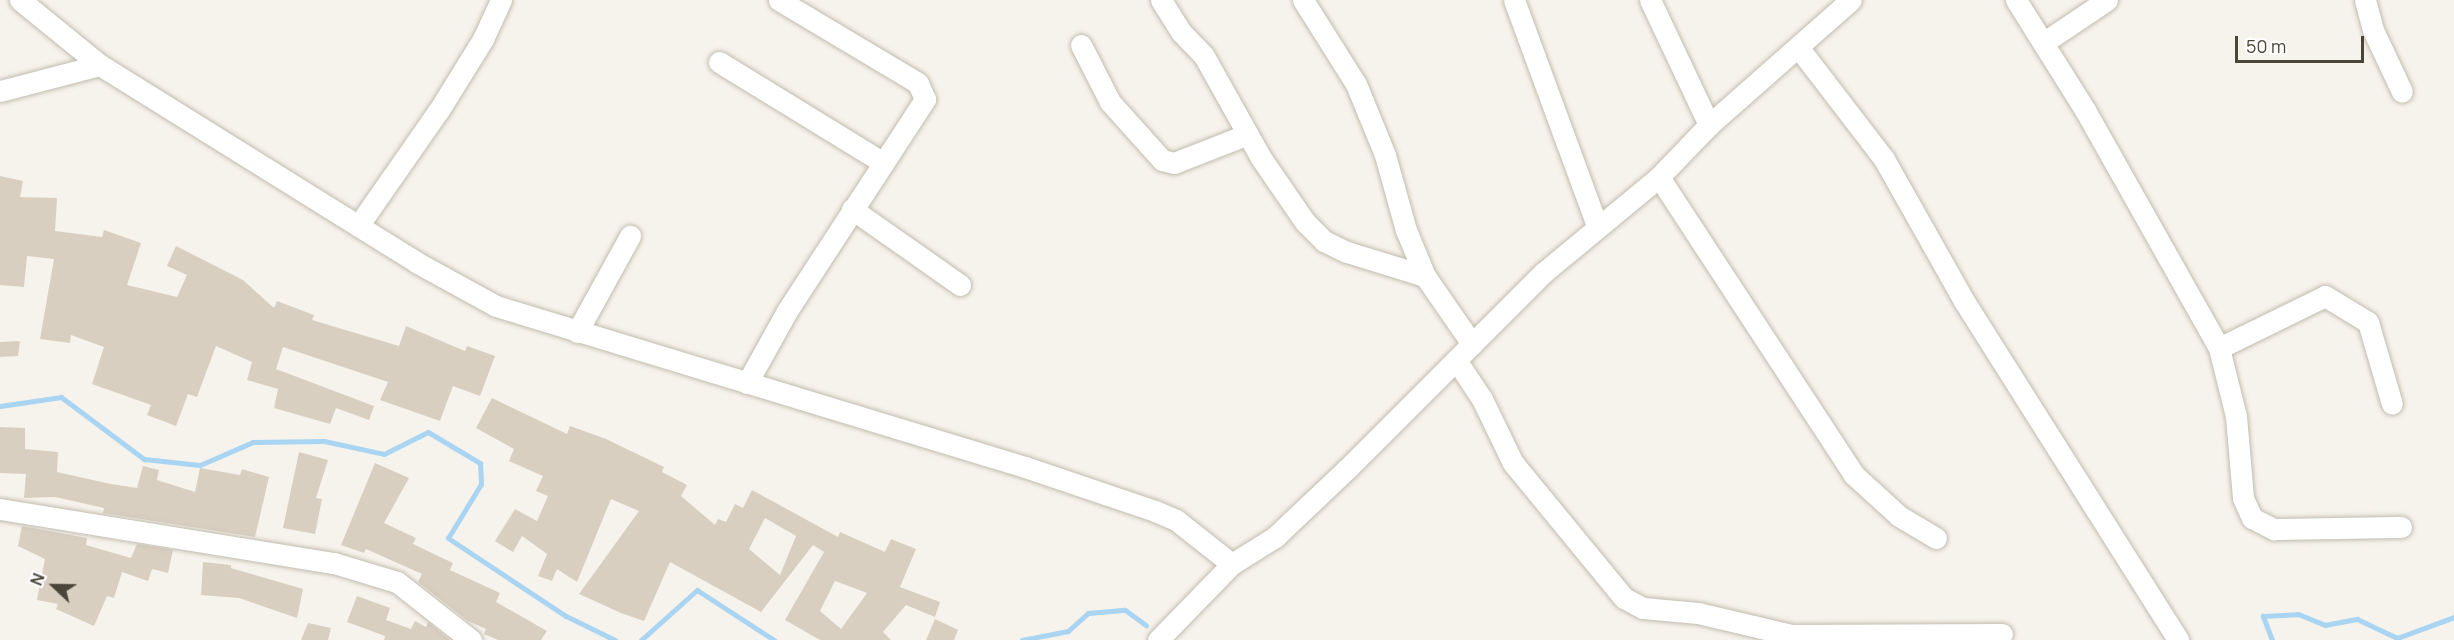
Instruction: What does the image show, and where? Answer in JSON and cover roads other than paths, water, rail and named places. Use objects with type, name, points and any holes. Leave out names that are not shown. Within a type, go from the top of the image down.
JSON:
[{"type":"street","points":[[20,0],[100,65],[358,226],[496,306],[1155,511],[1176,520],[1232,564]]},
{"type":"street","points":[[358,226],[439,110],[483,39],[501,0]]},
{"type":"street","points":[[747,383],[852,209],[923,106],[924,91],[872,51],[779,0]]},
{"type":"street","points":[[1161,0],[1181,32],[1204,56],[1248,134],[1305,222],[1324,241],[1425,276]]},
{"type":"street","points":[[1303,0],[1356,84],[1385,155],[1406,230],[1425,276],[1472,344]]},
{"type":"street","points":[[1514,0],[1597,226]]},
{"type":"street","points":[[1650,0],[1709,125]]},
{"type":"street","points":[[2016,0],[2218,348],[2236,416],[2242,498],[2252,518],[2274,529],[2401,527]]},
{"type":"street","points":[[2043,43],[2107,0]]},
{"type":"street","points":[[2365,0],[2373,30],[2402,92]]},
{"type":"street","points":[[1158,640],[1232,564],[1275,537],[1472,344],[1597,226],[1659,177],[1709,125],[1847,1]]},
{"type":"street","points":[[1081,45],[1110,102],[1162,160],[1174,163],[1248,134]]},
{"type":"street","points":[[1798,47],[1884,159],[1964,301],[2178,640]]},
{"type":"street","points":[[719,62],[884,163]]},
{"type":"street","points":[[0,91],[100,65]]},
{"type":"street","points":[[1659,177],[1853,474],[1899,516],[1936,538]]},
{"type":"street","points":[[852,209],[960,285]]},
{"type":"street","points":[[577,332],[630,236]]},
{"type":"street","points":[[2218,348],[2325,296],[2368,322],[2392,404]]},
{"type":"street","points":[[1456,360],[1482,399],[1513,463],[1624,598],[1643,608],[1698,613],[1791,635],[2002,634]]},
{"type":"street","points":[[0,508],[334,563],[397,582],[471,640]]},
{"type":"waterway","points":[[0,406],[61,397],[144,459],[200,465],[253,442],[324,441],[384,454],[428,432],[480,463],[481,484],[448,538],[566,616],[615,640]]},
{"type":"waterway","points":[[641,640],[697,590],[774,640]]},
{"type":"waterway","points":[[1022,640],[1068,631],[1088,613],[1125,610],[1146,625]]},
{"type":"waterway","points":[[2272,640],[2263,616],[2298,614],[2325,625],[2357,619],[2397,638],[2454,617]]}]
